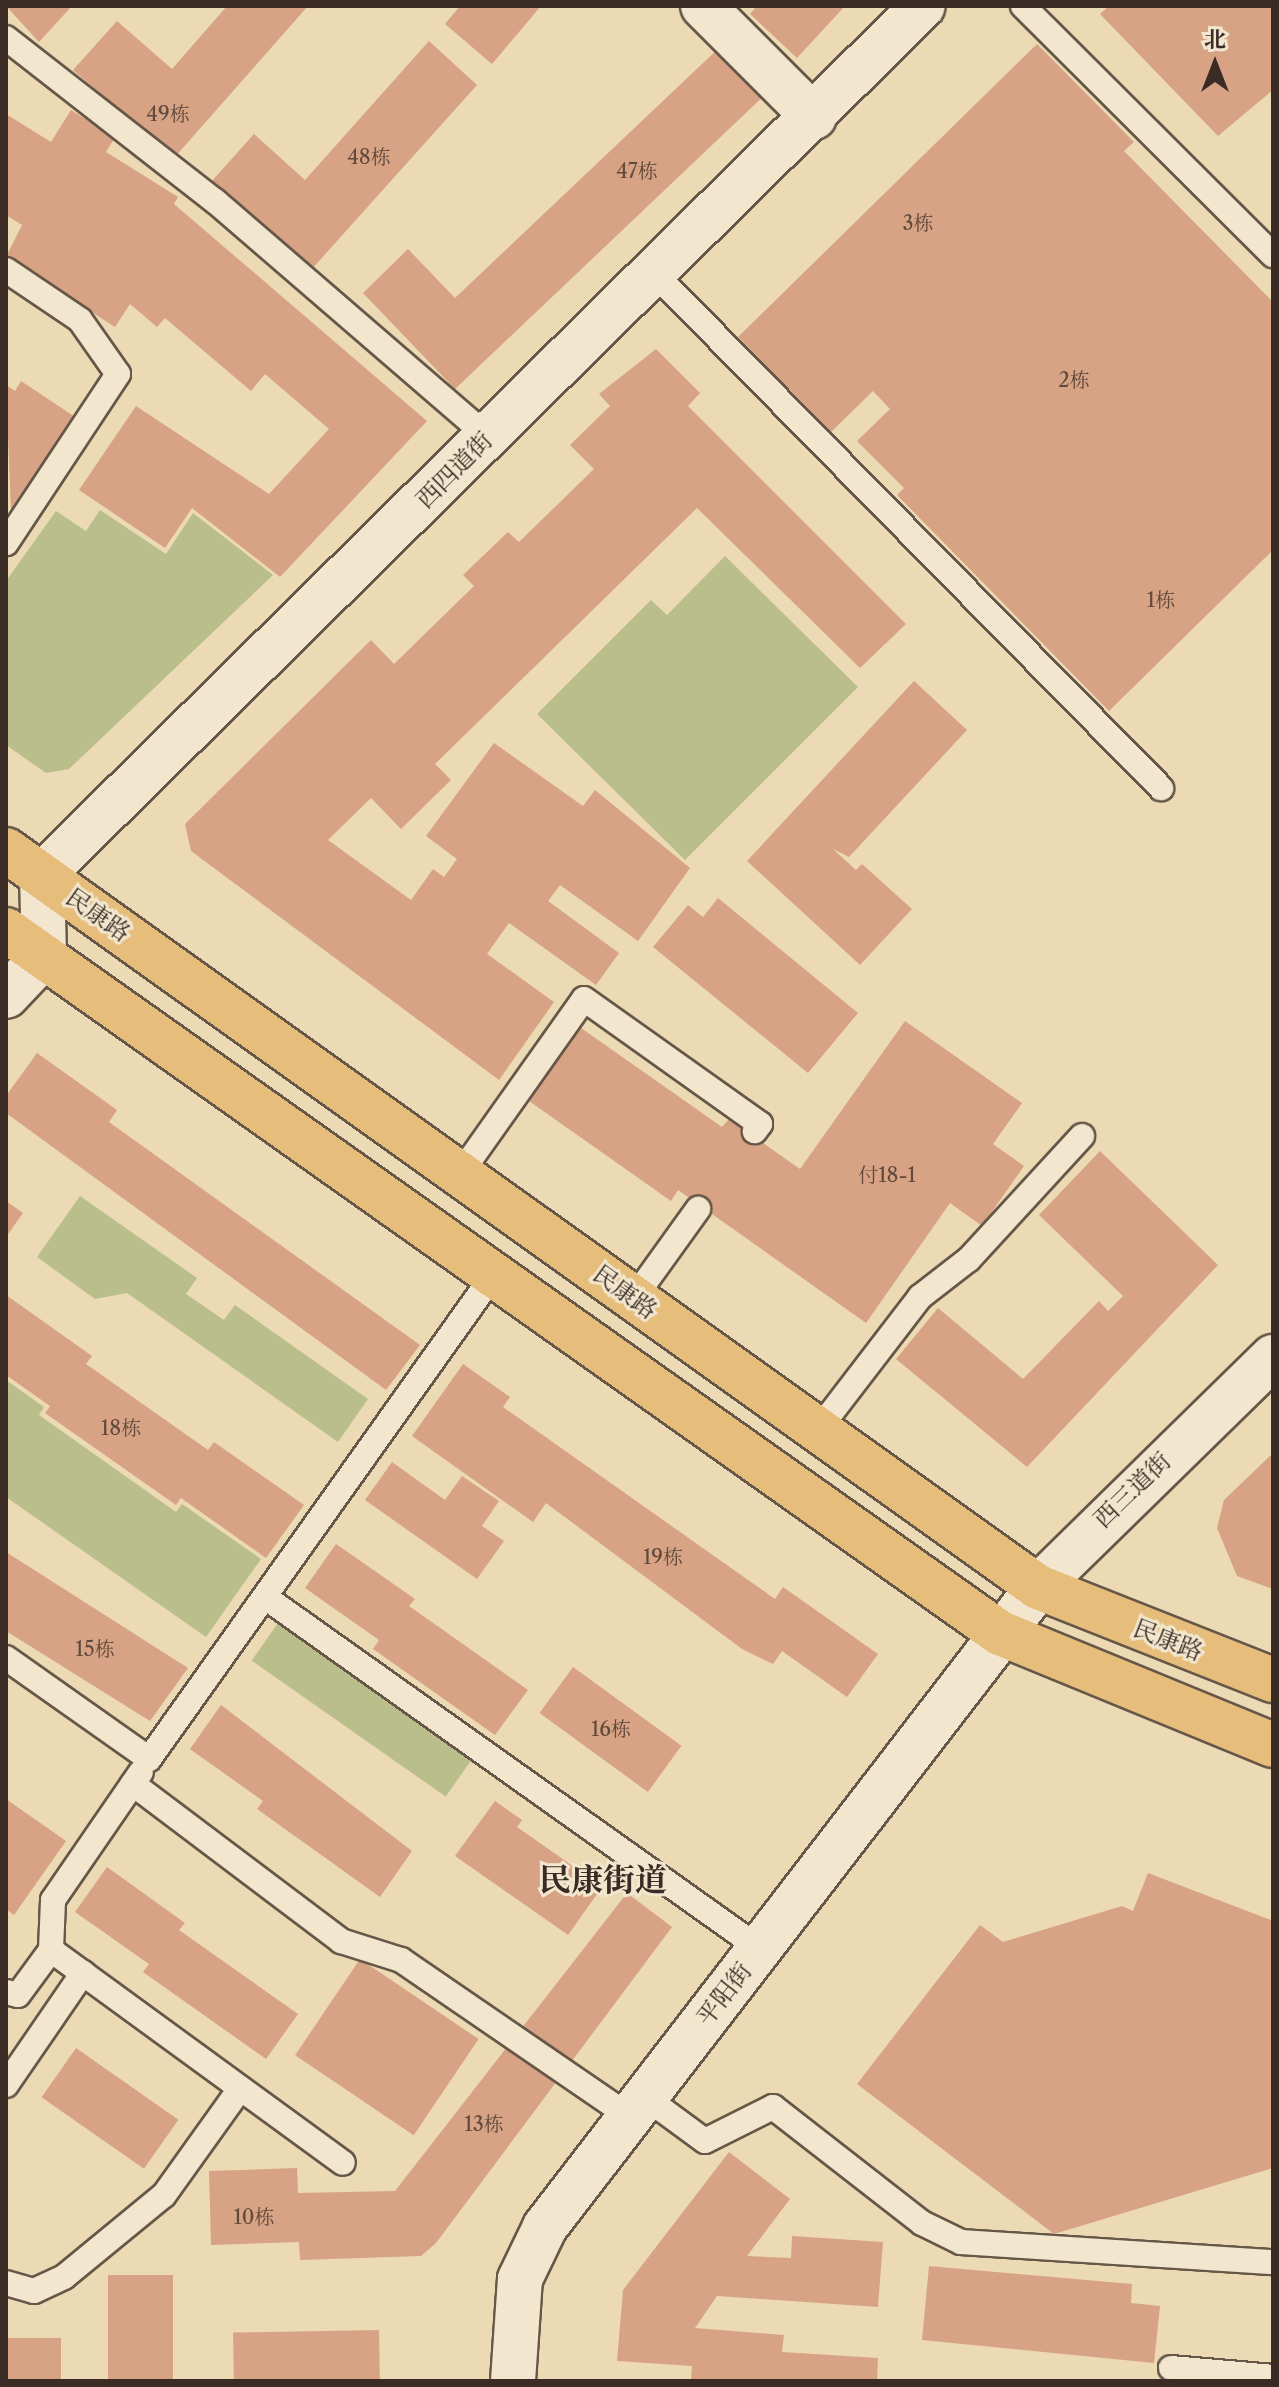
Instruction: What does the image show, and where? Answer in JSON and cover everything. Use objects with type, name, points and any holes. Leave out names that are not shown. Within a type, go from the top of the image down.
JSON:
[{"type":"main road","name":"民康路","points":[[6,850],[1038,1587],[1273,1680]]},
{"type":"main road","points":[[6,930],[1000,1633],[1273,1745]]},
{"type":"street","points":[[703,6],[814,117]]},
{"type":"street","name":"西四道街","points":[[42,875],[814,117],[923,6]]},
{"type":"street","points":[[6,996],[44,956],[42,875]]},
{"type":"street","name":"西三道街","points":[[1000,1633],[1038,1587],[1273,1357]]},
{"type":"street","name":"平阳街","points":[[513,2381],[514,2314],[530,2252],[637,2107],[1000,1633]]},
{"type":"lane","points":[[1023,6],[1273,255]]},
{"type":"lane","points":[[6,38],[215,201],[488,437]]},
{"type":"lane","points":[[6,270],[80,320],[118,374],[6,543]]},
{"type":"lane","points":[[654,273],[1161,788]]},
{"type":"lane","points":[[460,1174],[584,999],[760,1124],[755,1131]]},
{"type":"lane","points":[[818,1430],[920,1297],[969,1259],[1082,1136]]},
{"type":"lane","points":[[634,1298],[698,1209]]},
{"type":"lane","points":[[6,1992],[18,1995],[51,1950],[53,1900],[149,1759],[494,1274]]},
{"type":"lane","points":[[265,1597],[759,1948]]},
{"type":"lane","points":[[6,1658],[149,1759]]},
{"type":"lane","points":[[133,1784],[341,1941],[401,1960],[637,2107],[705,2141],[773,2107],[922,2223],[961,2242],[1273,2262]]},
{"type":"lane","points":[[51,1950],[343,2163]]},
{"type":"lane","points":[[6,2085],[83,1973]]},
{"type":"lane","points":[[6,2283],[34,2291],[64,2277],[153,2204],[240,2089]]},
{"type":"lane","points":[[1171,2368],[1273,2377]]},
{"type":"green space","points":[[100,510],[166,554],[193,513],[273,575],[69,769],[46,773],[6,745],[6,581],[56,511],[86,531]]},
{"type":"green space","points":[[725,556],[858,687],[685,860],[537,714],[651,600],[667,615]]},
{"type":"green space","points":[[80,1196],[197,1278],[186,1294],[224,1320],[235,1305],[368,1399],[338,1442],[127,1293],[95,1299],[37,1257]]},
{"type":"green space","points":[[6,1380],[44,1407],[39,1415],[176,1512],[182,1504],[261,1559],[206,1637],[6,1497]]},
{"type":"green space","points":[[278,1623],[472,1759],[446,1797],[252,1661]]},
{"type":"building","points":[[6,6],[72,6],[39,42]]},
{"type":"building","points":[[227,6],[308,6],[174,158],[73,70],[117,21],[172,69]]},
{"type":"building","points":[[460,6],[541,6],[492,64],[445,24]]},
{"type":"building","points":[[757,6],[845,6],[797,58],[750,14]]},
{"type":"building","points":[[1109,6],[1273,6],[1273,90],[1218,136],[1100,14]]},
{"type":"building","points":[[429,41],[477,85],[311,270],[211,182],[254,134],[305,180]]},
{"type":"building","points":[[1037,44],[1134,142],[1124,151],[1273,302],[1273,550],[1109,711],[897,495],[904,488],[857,441],[890,409],[873,391],[831,432],[738,337]]},
{"type":"building","points":[[721,46],[767,93],[455,389],[363,293],[408,249],[455,298]]},
{"type":"building","points":[[71,110],[115,137],[106,152],[178,197],[174,204],[427,421],[280,577],[192,508],[165,548],[79,490],[136,406],[269,494],[329,429],[265,374],[251,391],[165,318],[157,327],[130,304],[115,327],[6,257],[22,225],[6,215],[6,114],[51,142]]},
{"type":"building","points":[[656,349],[700,393],[688,406],[906,624],[860,668],[697,508],[435,764],[451,780],[401,829],[371,798],[328,840],[411,900],[433,869],[444,877],[457,859],[426,836],[494,743],[583,806],[595,790],[690,868],[638,941],[560,885],[548,901],[619,953],[596,985],[509,923],[487,954],[554,1002],[499,1080],[191,851],[185,824],[371,640],[394,664],[474,586],[463,575],[508,532],[519,542],[594,469],[570,445],[610,406],[599,394]]},
{"type":"building","points":[[21,381],[75,417],[11,512],[6,385],[15,391]]},
{"type":"building","points":[[914,681],[967,730],[849,857],[833,849],[856,870],[862,864],[912,909],[860,965],[747,861]]},
{"type":"building","points":[[718,898],[858,1013],[808,1073],[653,947],[688,905],[703,917]]},
{"type":"building","points":[[905,1021],[1022,1103],[993,1144],[1024,1166],[982,1226],[950,1203],[866,1323],[678,1190],[671,1201],[529,1101],[581,1028],[722,1127],[729,1119],[800,1169]]},
{"type":"building","points":[[37,1053],[117,1110],[109,1122],[420,1345],[386,1390],[6,1113],[6,1096]]},
{"type":"building","points":[[1100,1151],[1218,1265],[1027,1467],[896,1359],[938,1308],[1023,1379],[1099,1301],[1108,1311],[1123,1296],[1039,1215]]},
{"type":"building","points":[[6,1201],[23,1213],[6,1237]]},
{"type":"building","points":[[6,1295],[92,1356],[86,1364],[208,1450],[214,1442],[304,1505],[266,1558],[181,1498],[176,1505],[45,1413],[50,1406],[6,1375]]},
{"type":"building","points":[[463,1364],[510,1397],[503,1407],[775,1599],[783,1587],[878,1654],[847,1697],[782,1651],[773,1664],[742,1649],[546,1503],[533,1522],[412,1436]]},
{"type":"building","points":[[1273,1453],[1273,1589],[1237,1576],[1217,1528],[1224,1500]]},
{"type":"building","points":[[392,1462],[445,1500],[462,1476],[499,1501],[482,1526],[504,1541],[477,1579],[365,1500]]},
{"type":"building","points":[[336,1544],[415,1599],[409,1606],[528,1690],[495,1735],[373,1649],[379,1640],[305,1588]]},
{"type":"building","points":[[6,1552],[188,1668],[150,1721],[6,1631]]},
{"type":"building","points":[[573,1667],[681,1746],[648,1792],[539,1713]]},
{"type":"building","points":[[221,1705],[412,1851],[380,1897],[257,1809],[263,1801],[190,1749]]},
{"type":"building","points":[[6,1799],[66,1841],[14,1915],[6,1909]]},
{"type":"building","points":[[495,1801],[522,1820],[517,1827],[577,1869],[582,1862],[607,1880],[568,1935],[455,1856]]},
{"type":"building","points":[[107,1867],[185,1923],[179,1930],[298,2014],[266,2059],[143,1972],[149,1964],[75,1912]]},
{"type":"building","points":[[1148,1873],[1273,1921],[1273,2168],[1054,2234],[857,2084],[980,1925],[1003,1942],[1122,1906],[1133,1911]]},
{"type":"building","points":[[627,1893],[672,1927],[436,2243],[421,2256],[300,2260],[299,2242],[211,2245],[209,2171],[297,2168],[298,2193],[395,2191]]},
{"type":"building","points":[[360,1959],[479,2039],[414,2135],[295,2055]]},
{"type":"building","points":[[76,2048],[178,2120],[144,2169],[42,2097]]},
{"type":"building","points":[[729,2152],[790,2199],[747,2256],[791,2258],[792,2236],[883,2242],[878,2307],[717,2296],[695,2328],[784,2335],[782,2352],[878,2358],[877,2381],[691,2381],[692,2366],[617,2361],[623,2290]]},
{"type":"building","points":[[929,2266],[1132,2284],[1131,2303],[1160,2306],[1154,2363],[922,2340]]},
{"type":"building","points":[[108,2275],[173,2275],[173,2381],[108,2381]]},
{"type":"building","points":[[379,2330],[380,2381],[234,2381],[233,2333]]},
{"type":"building","points":[[6,2338],[61,2338],[61,2381],[6,2381]]},
{"type":"district","name":"民康街道","points":[[603,1880]]}]
